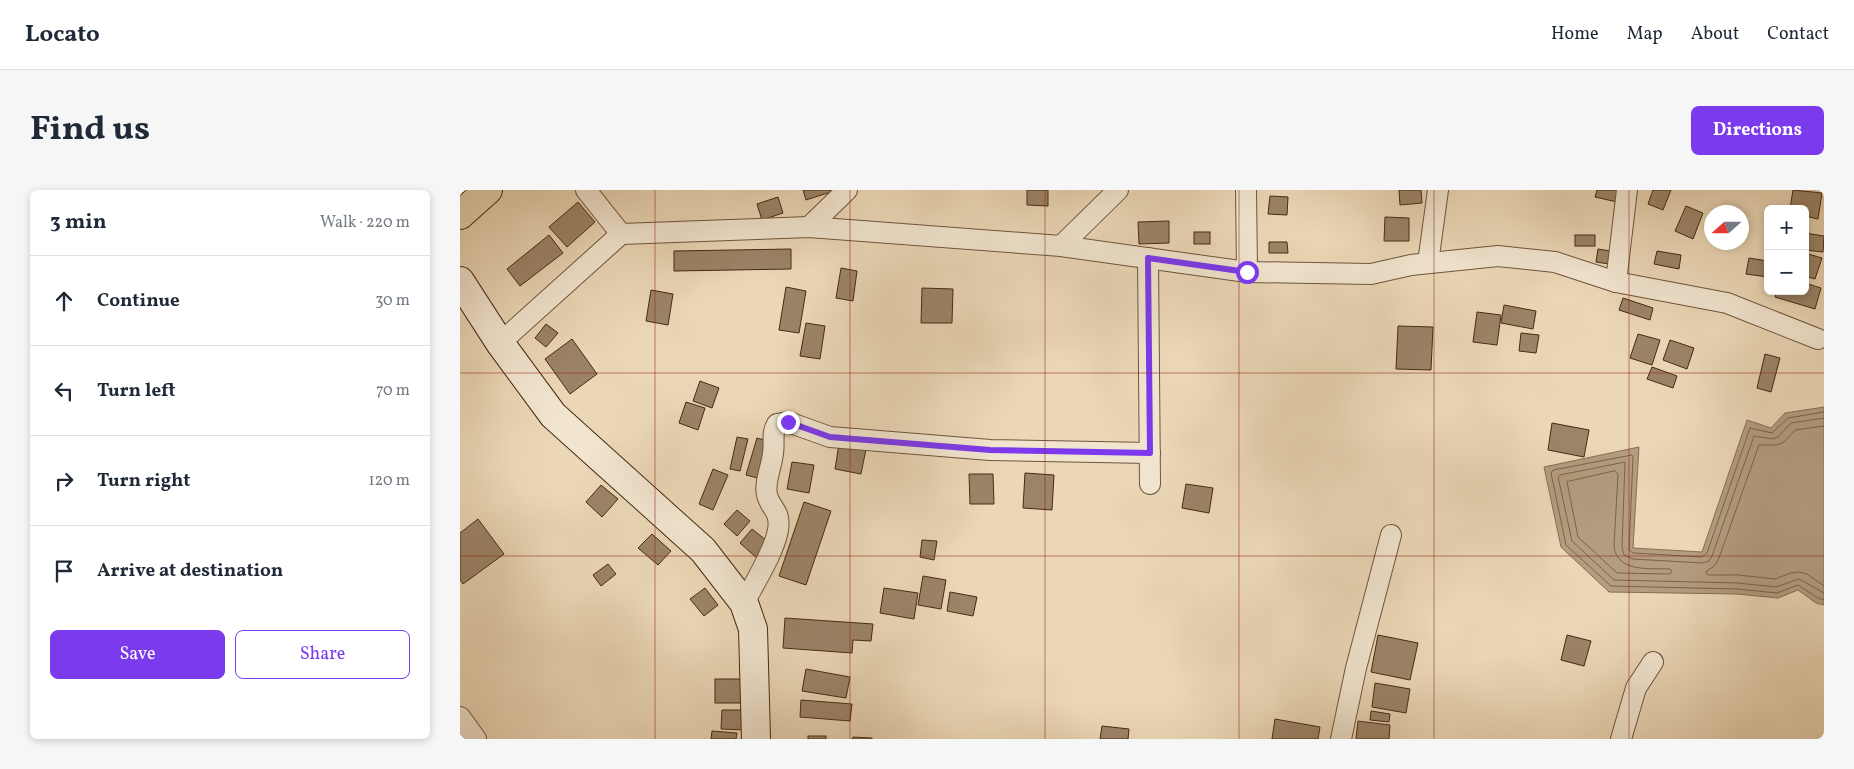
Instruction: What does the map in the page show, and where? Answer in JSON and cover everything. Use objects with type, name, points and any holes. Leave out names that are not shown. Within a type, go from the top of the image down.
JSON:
[{"type":"main road","points":[[460,215],[488,190]]},
{"type":"street","points":[[586,190],[621,234]]},
{"type":"street","points":[[809,227],[847,190]]},
{"type":"street","points":[[1061,246],[1118,190]]},
{"type":"street","points":[[1246,190],[1247,272]]},
{"type":"street","points":[[1428,263],[1438,190]]},
{"type":"street","points":[[1616,282],[1627,190]]},
{"type":"street","points":[[500,343],[621,234],[809,227],[1061,246],[1247,272],[1371,274],[1411,265],[1498,256],[1555,262],[1616,282],[1727,303],[1822,339]]},
{"type":"street","points":[[1148,258],[1150,484]]},
{"type":"street","points":[[460,281],[500,343],[553,415],[703,550],[744,602],[753,630],[756,739]]},
{"type":"street","points":[[744,602],[765,564],[778,532],[778,515],[767,494],[774,452],[774,430],[778,424],[788,422],[830,437],[990,450],[1150,453]]},
{"type":"street","points":[[1341,739],[1356,668],[1390,535]]},
{"type":"street","points":[[1621,739],[1636,688],[1653,662]]},
{"type":"street","points":[[460,717],[476,739]]},
{"type":"water","points":[[1824,407],[1824,605],[1816,603],[1798,590],[1778,598],[1737,594],[1609,592],[1561,547],[1544,467],[1639,447],[1633,548],[1702,552],[1747,420],[1771,428],[1785,413]]},
{"type":"building","points":[[803,190],[830,190],[831,192],[806,200]]},
{"type":"building","points":[[1027,190],[1048,190],[1048,206],[1027,205]]},
{"type":"building","points":[[1399,190],[1421,190],[1422,203],[1400,205]]},
{"type":"building","points":[[1597,190],[1620,190],[1617,202],[1595,197]]},
{"type":"building","points":[[1653,190],[1671,190],[1663,210],[1648,204]]},
{"type":"building","points":[[1793,190],[1822,193],[1818,219],[1809,217],[1809,205],[1791,205]]},
{"type":"building","points":[[1270,196],[1288,197],[1287,215],[1268,214]]},
{"type":"building","points":[[778,197],[783,213],[762,220],[757,204]]},
{"type":"building","points":[[578,202],[595,222],[567,247],[549,227]]},
{"type":"building","points":[[1686,206],[1703,213],[1693,239],[1675,231]]},
{"type":"building","points":[[1385,217],[1409,218],[1409,241],[1384,241]]},
{"type":"building","points":[[1169,221],[1169,243],[1139,244],[1138,222]]},
{"type":"building","points":[[1194,232],[1210,232],[1210,244],[1194,244]]},
{"type":"building","points":[[1809,234],[1824,236],[1823,252],[1809,250]]},
{"type":"building","points":[[549,235],[563,253],[520,286],[507,269]]},
{"type":"building","points":[[1575,235],[1595,235],[1595,246],[1575,246]]},
{"type":"building","points":[[1269,242],[1287,242],[1288,253],[1269,253]]},
{"type":"building","points":[[791,249],[791,269],[674,271],[674,251]]},
{"type":"building","points":[[1598,249],[1611,251],[1609,264],[1596,262]]},
{"type":"building","points":[[1657,251],[1681,255],[1679,269],[1654,264]]},
{"type":"building","points":[[1809,254],[1822,258],[1815,279],[1809,277]]},
{"type":"building","points":[[1749,258],[1764,260],[1764,276],[1746,274]]},
{"type":"building","points":[[841,268],[857,271],[853,301],[836,298]]},
{"type":"building","points":[[1809,284],[1821,288],[1815,309],[1775,297],[1776,295],[1809,295]]},
{"type":"building","points":[[786,287],[806,291],[799,333],[779,330]]},
{"type":"building","points":[[922,288],[953,289],[952,323],[921,323]]},
{"type":"building","points":[[651,290],[673,294],[668,325],[646,321]]},
{"type":"building","points":[[1623,298],[1653,308],[1650,320],[1619,310]]},
{"type":"building","points":[[1504,305],[1536,311],[1533,329],[1501,323]]},
{"type":"building","points":[[1477,312],[1501,315],[1497,345],[1473,342]]},
{"type":"building","points":[[806,323],[825,326],[820,359],[800,356]]},
{"type":"building","points":[[546,324],[558,333],[546,347],[535,338]]},
{"type":"building","points":[[1398,326],[1433,327],[1431,370],[1396,369]]},
{"type":"building","points":[[1521,333],[1539,335],[1536,353],[1519,351]]},
{"type":"building","points":[[1638,334],[1660,340],[1652,365],[1630,358]]},
{"type":"building","points":[[572,339],[597,374],[570,394],[545,359]]},
{"type":"building","points":[[1670,340],[1694,348],[1687,369],[1663,360]]},
{"type":"building","points":[[1765,354],[1780,358],[1771,392],[1757,388]]},
{"type":"building","points":[[1652,367],[1677,376],[1673,388],[1647,379]]},
{"type":"building","points":[[700,381],[719,388],[712,408],[693,401]]},
{"type":"building","points":[[686,402],[705,408],[698,430],[679,423]]},
{"type":"building","points":[[1552,423],[1589,430],[1584,457],[1548,450]]},
{"type":"building","points":[[737,437],[748,439],[740,471],[730,469]]},
{"type":"building","points":[[757,438],[771,442],[761,479],[746,475]]},
{"type":"building","points":[[839,444],[866,449],[861,474],[835,469]]},
{"type":"building","points":[[792,462],[814,465],[809,493],[787,489]]},
{"type":"building","points":[[713,469],[728,475],[713,510],[699,504]]},
{"type":"building","points":[[1025,473],[1054,475],[1052,510],[1023,508]]},
{"type":"building","points":[[969,474],[993,474],[994,504],[970,504]]},
{"type":"building","points":[[1186,484],[1213,488],[1209,513],[1182,508]]},
{"type":"building","points":[[601,485],[618,499],[602,517],[586,502]]},
{"type":"building","points":[[804,502],[831,511],[806,585],[779,576]]},
{"type":"building","points":[[737,510],[750,521],[737,536],[724,524]]},
{"type":"building","points":[[478,519],[504,554],[463,584],[460,580],[460,533]]},
{"type":"building","points":[[752,529],[771,544],[758,559],[740,543]]},
{"type":"building","points":[[652,534],[671,551],[658,565],[638,548]]},
{"type":"building","points":[[922,540],[937,541],[934,560],[920,557]]},
{"type":"building","points":[[608,564],[616,574],[601,586],[593,575]]},
{"type":"building","points":[[923,576],[946,580],[941,609],[918,605]]},
{"type":"building","points":[[705,588],[718,605],[704,616],[690,599]]},
{"type":"building","points":[[884,588],[918,593],[914,619],[880,613]]},
{"type":"building","points":[[950,592],[977,597],[973,616],[947,611]]},
{"type":"building","points":[[785,618],[873,624],[871,641],[853,640],[852,653],[783,648]]},
{"type":"building","points":[[1378,635],[1418,643],[1410,680],[1371,672]]},
{"type":"building","points":[[1567,635],[1591,641],[1584,666],[1561,660]]},
{"type":"building","points":[[806,669],[850,677],[846,698],[802,691]]},
{"type":"building","points":[[715,679],[742,679],[742,703],[715,703]]},
{"type":"building","points":[[1375,683],[1410,689],[1406,713],[1372,707]]},
{"type":"building","points":[[801,700],[852,704],[850,721],[800,717]]},
{"type":"building","points":[[722,710],[747,710],[746,730],[721,729]]},
{"type":"building","points":[[1371,711],[1390,714],[1389,722],[1370,720]]},
{"type":"building","points":[[1275,719],[1320,727],[1318,739],[1272,739]]},
{"type":"building","points":[[1358,721],[1390,725],[1389,739],[1356,739]]},
{"type":"building","points":[[1102,726],[1129,729],[1128,739],[1100,739]]},
{"type":"building","points":[[712,731],[737,733],[736,739],[711,739]]},
{"type":"building","points":[[808,736],[826,736],[826,739],[808,739]]},
{"type":"building","points":[[853,737],[872,738],[872,739],[852,739]]},
{"type":"route","points":[[788,422],[830,437],[990,450],[1150,453],[1148,258],[1247,272]]}]
